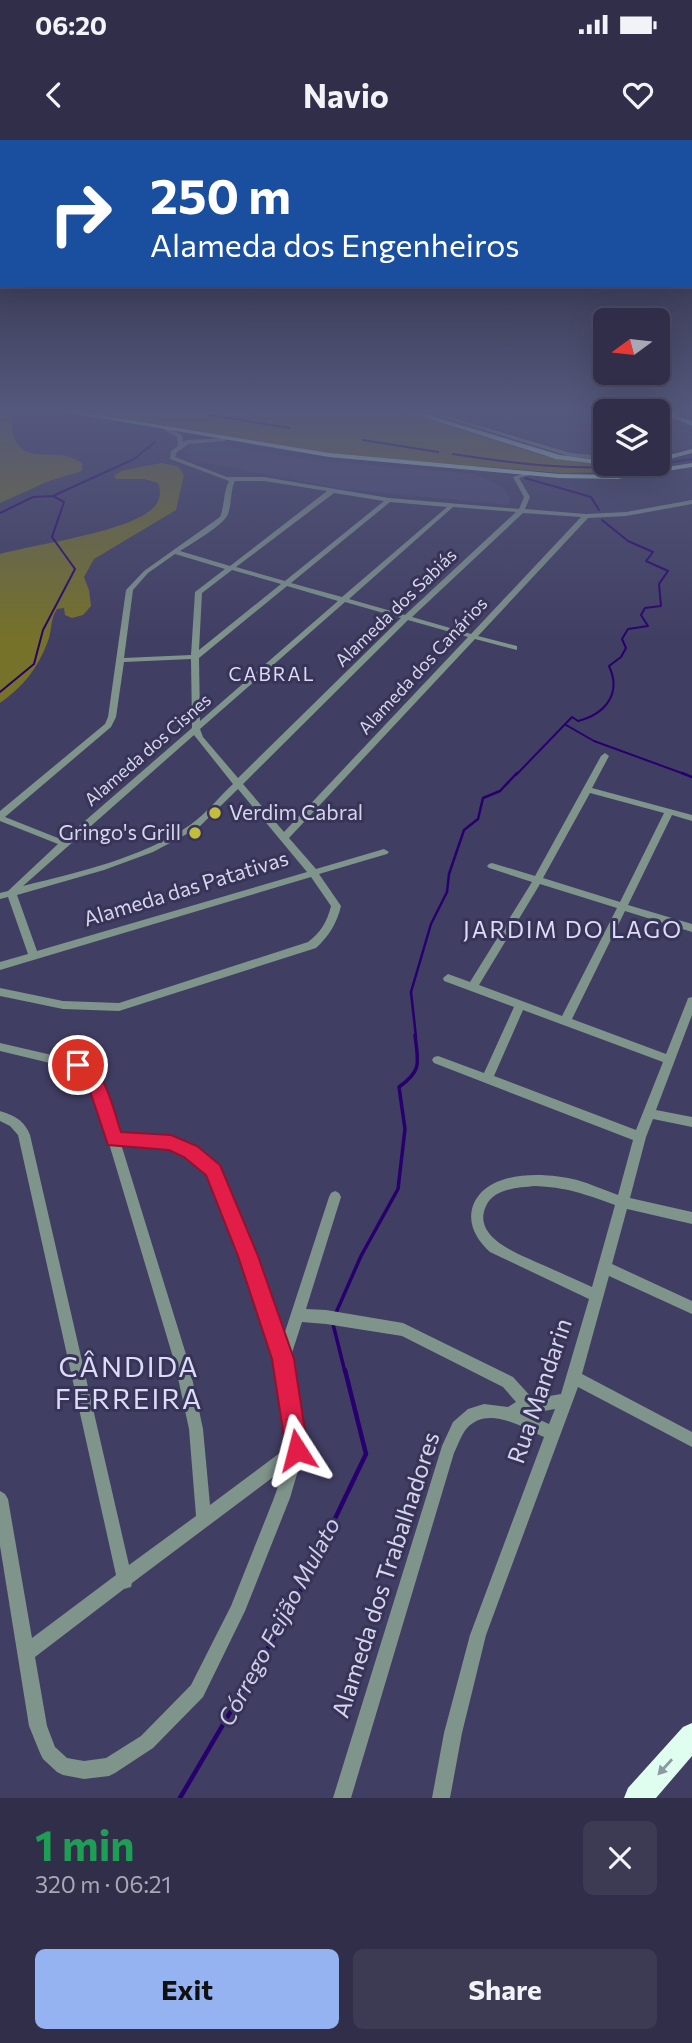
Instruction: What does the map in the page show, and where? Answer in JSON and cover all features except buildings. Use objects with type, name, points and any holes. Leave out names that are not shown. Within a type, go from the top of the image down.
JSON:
[{"type":"highway","points":[[638,1798],[692,1736]]},
{"type":"street","points":[[65,844],[0,817],[108,725],[112,716],[130,590],[146,572],[223,518],[229,486]]},
{"type":"street","points":[[306,486],[389,500],[586,516],[626,514],[692,502]]},
{"type":"street","points":[[521,486],[527,497],[523,510]]},
{"type":"street","points":[[2,996],[63,1005],[118,1007],[312,945],[323,937],[336,906],[312,871],[199,738],[196,729],[195,657],[199,592],[332,491]]},
{"type":"street","points":[[121,660],[195,657],[389,500]]},
{"type":"street","name":"Alameda dos Cisnes","points":[[11,893],[452,505]]},
{"type":"street","name":"Alameda dos Sabiás","points":[[0,896],[123,861],[166,845],[195,826],[406,618],[523,510]]},
{"type":"street","name":"Alameda dos Canários","points":[[284,838],[586,516]]},
{"type":"street","points":[[174,552],[514,648]]},
{"type":"street","points":[[474,987],[538,879],[605,756]]},
{"type":"street","points":[[587,789],[692,818]]},
{"type":"street","points":[[565,1022],[670,811]]},
{"type":"street","name":"Alameda das Patativas","points":[[0,967],[312,871],[384,852]]},
{"type":"street","points":[[492,866],[692,928]]},
{"type":"street","points":[[11,893],[34,956]]},
{"type":"street","points":[[448,978],[669,1060]]},
{"type":"street","name":"Rua Mandarin","points":[[441,1798],[453,1733],[478,1635],[574,1377],[640,1137],[692,1001]]},
{"type":"street","points":[[487,1079],[520,1005]]},
{"type":"street","points":[[0,1047],[78,1065],[98,1089],[182,1364],[196,1429],[204,1520]]},
{"type":"street","points":[[438,1060],[640,1137]]},
{"type":"street","points":[[649,1113],[692,1122]]},
{"type":"street","points":[[0,1116],[11,1119],[22,1129],[24,1135],[125,1581]]},
{"type":"street","points":[[0,1499],[38,1726],[49,1753],[63,1766],[84,1770],[108,1767],[147,1742],[197,1690],[237,1612],[282,1498],[297,1450],[283,1359],[248,1256],[213,1170],[191,1152],[171,1142],[114,1139]]},
{"type":"street","points":[[597,1296],[499,1251],[487,1242],[477,1220],[482,1196],[499,1186],[533,1182],[577,1185],[621,1201],[692,1218]]},
{"type":"street","points":[[283,1359],[335,1197]]},
{"type":"street","points":[[604,1268],[692,1308]]},
{"type":"street","points":[[297,1315],[403,1330],[508,1382],[530,1406]]},
{"type":"street","points":[[574,1377],[692,1440]]},
{"type":"street","points":[[510,1415],[516,1409],[565,1400]]},
{"type":"street","name":"Alameda dos Trabalhadores","points":[[342,1798],[447,1451],[464,1420],[474,1414],[488,1411],[510,1415],[553,1434]]},
{"type":"street","points":[[27,1653],[297,1450]]},
{"type":"shaded area","points":[[0,486],[37,486],[0,503]]},
{"type":"shaded area","points":[[159,486],[181,486],[176,510],[94,559],[84,577],[91,606],[83,615],[72,618],[65,615],[64,608],[57,609],[40,660],[23,683],[0,703],[0,554],[124,524],[153,508],[160,493]]},
{"type":"shaded area","points":[[328,486],[502,486],[511,499],[508,505]]},
{"type":"waterway","points":[[53,496],[74,486]]},
{"type":"waterway","name":"Córrego Feijão Mulato","points":[[554,486],[591,497],[599,510]]},
{"type":"waterway","points":[[0,513],[33,497],[53,496]]},
{"type":"waterway","points":[[0,692],[34,664],[43,630],[75,569],[52,537],[64,502],[53,496]]},
{"type":"waterway","name":"Córrego Feijão Mulato","points":[[516,775],[572,717],[578,721],[603,708],[612,694],[613,676],[609,666],[621,657],[626,648],[622,639],[628,629],[648,626],[641,615],[645,608],[661,606],[659,584],[668,571],[646,561],[653,552],[628,541],[602,520]]},
{"type":"waterway","points":[[566,725],[594,741],[687,775]]},
{"type":"waterway","name":"Córrego Feijão Mulato","points":[[416,1037],[411,992],[431,924],[447,892],[449,874],[464,830],[478,819],[483,798],[500,791],[517,773]]},
{"type":"waterway","points":[[682,773],[687,775]]},
{"type":"waterway","points":[[687,775],[692,777]]},
{"type":"waterway","name":"Córrego Feijão Mulato","points":[[335,1315],[361,1256],[398,1189],[405,1129],[399,1087],[412,1076],[417,1065],[415,1035]]},
{"type":"waterway","name":"Córrego Feijão Mulato","points":[[333,1324],[345,1372]]},
{"type":"waterway","name":"Córrego Feijão Mulato","points":[[180,1798],[296,1600],[366,1454],[345,1370]]},
{"type":"place","name":"Verdim Cabral","points":[[215,813]]},
{"type":"place","name":"Gringo's Grill","points":[[195,833]]},
{"type":"district","name":"CABRAL","points":[[272,674]]},
{"type":"district","name":"JARDIM DO LAGO","points":[[573,930]]},
{"type":"district","name":"CÂNDIDA FERREIRA","points":[[129,1383]]},
{"type":"route","points":[[78,1065],[89,1074],[98,1089],[114,1139],[158,1139],[171,1142],[191,1152],[213,1170],[248,1256],[283,1359],[297,1450]]}]
